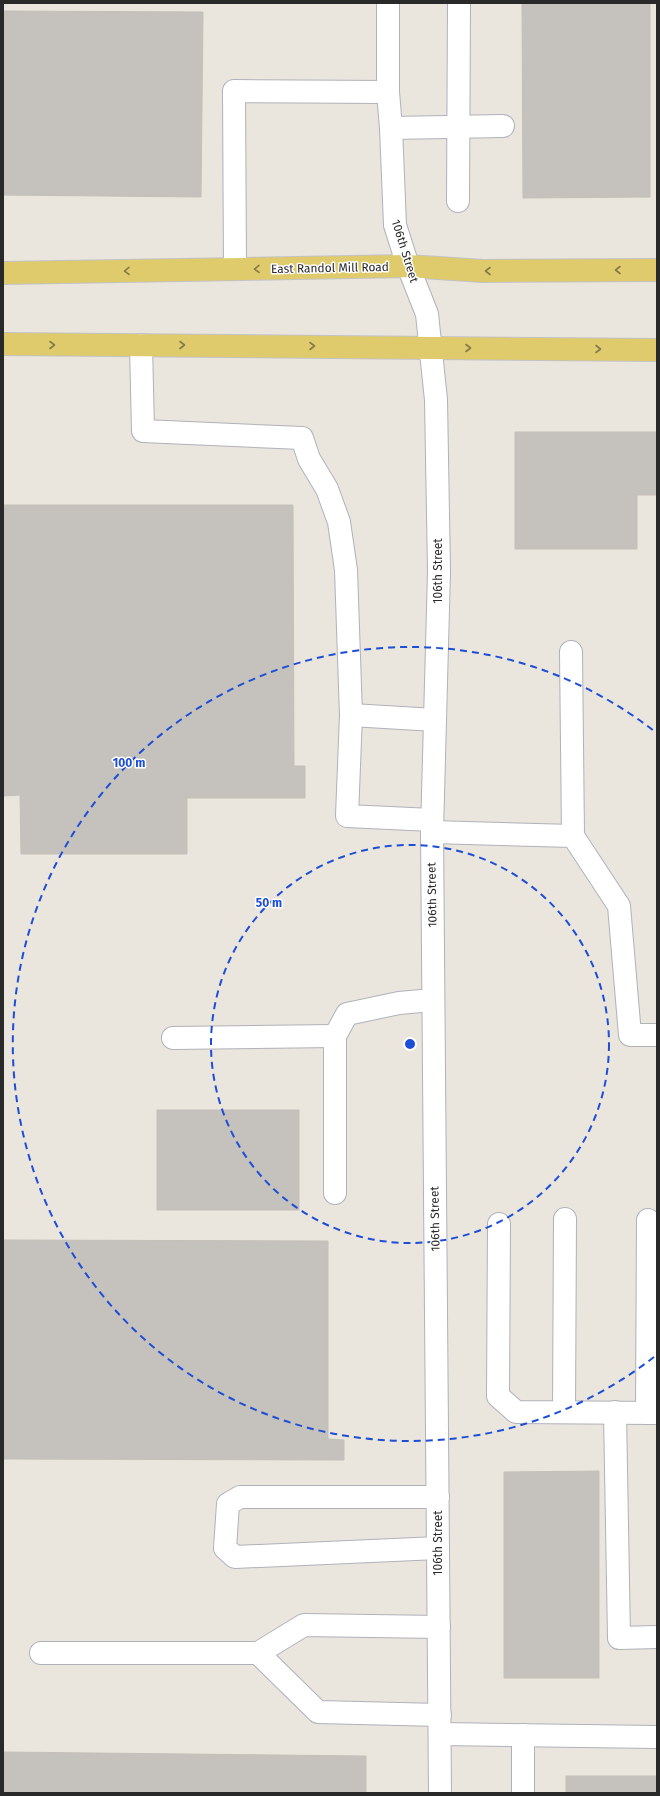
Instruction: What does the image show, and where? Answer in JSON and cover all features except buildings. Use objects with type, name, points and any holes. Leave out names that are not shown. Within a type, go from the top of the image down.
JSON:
[{"type":"main road","name":"East Randol Mill Road","points":[[3,273],[408,266],[482,271],[657,270]]},
{"type":"main road","points":[[3,344],[657,350]]},
{"type":"street","name":"106th Street","points":[[388,3],[388,92],[395,224],[408,266],[427,314],[429,348],[436,400],[439,572],[432,826],[440,1793]]},
{"type":"street","points":[[458,201],[460,3]]},
{"type":"street","points":[[235,269],[234,91],[388,92]]},
{"type":"street","points":[[391,128],[503,126]]},
{"type":"street","points":[[141,345],[143,432],[302,438],[309,459],[327,489],[339,522],[346,570],[351,715],[347,816],[432,826],[572,836]]},
{"type":"street","points":[[571,652],[572,836],[619,906],[630,1035],[657,1035]]},
{"type":"street","points":[[351,715],[435,720]]},
{"type":"street","points":[[335,1193],[335,1036],[347,1014],[399,1003],[433,1000]]},
{"type":"street","points":[[173,1038],[335,1036]]},
{"type":"street","points":[[564,1412],[565,1219]]},
{"type":"street","points":[[499,1224],[498,1396],[516,1412],[652,1413],[648,1220]]},
{"type":"street","points":[[615,1412],[619,1638],[657,1637]]},
{"type":"street","points":[[438,1498],[240,1497],[228,1504],[225,1548],[235,1557],[438,1548]]},
{"type":"street","points":[[41,1653],[258,1653],[304,1625],[439,1627]]},
{"type":"street","points":[[258,1653],[318,1712],[440,1724],[523,1735],[657,1737]]},
{"type":"street","points":[[523,1735],[523,1793]]}]
